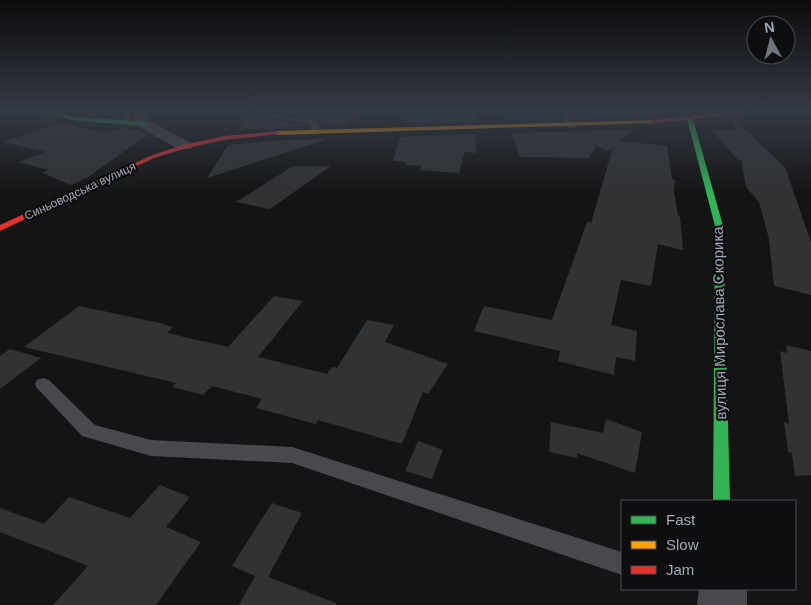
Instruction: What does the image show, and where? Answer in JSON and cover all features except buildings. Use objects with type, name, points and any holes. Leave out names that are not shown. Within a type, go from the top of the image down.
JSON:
[{"type":"street","points":[[171,138],[185,146]]},
{"type":"street","name":"Синьоводська вулиця","points":[[0,228],[152,157],[185,146],[232,138]]},
{"type":"street","name":"вулиця Мирослава Скорика","points":[[699,138],[719,226],[722,500]]},
{"type":"lane","points":[[42,384],[89,431],[151,448],[292,455],[621,564]]},
{"type":"traffic: fast","points":[[695,138],[719,226],[722,500]]},
{"type":"traffic: jam","points":[[0,228],[152,157],[185,146],[223,138]]}]
